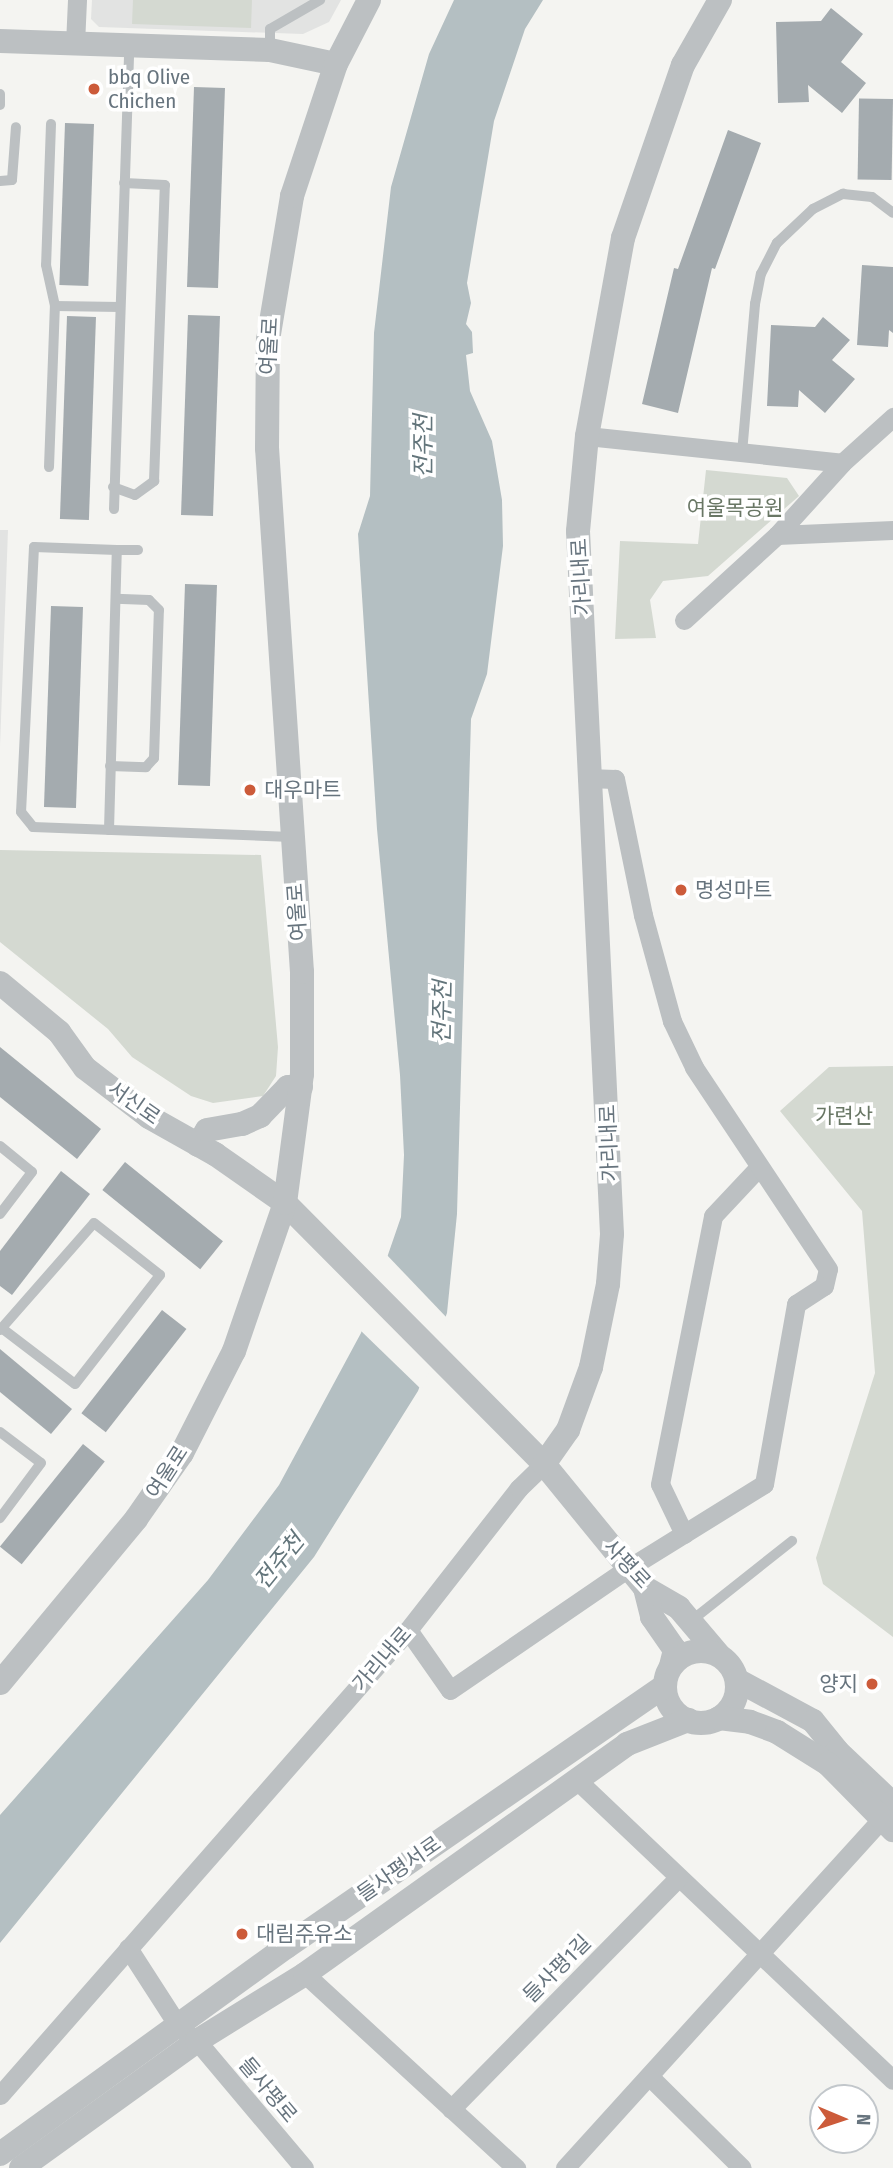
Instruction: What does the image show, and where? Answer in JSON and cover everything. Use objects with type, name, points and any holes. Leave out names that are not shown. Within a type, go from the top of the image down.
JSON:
[{"type":"street","points":[[75,44],[76,0]]},
{"type":"street","name":"여울로","points":[[0,1683],[113,1549],[182,1453],[234,1351],[285,1203],[301,1087],[302,972],[267,448],[268,340],[292,196],[336,64],[369,0]]},
{"type":"street","name":"가리내로","points":[[0,2095],[408,1630],[519,1488],[544,1464],[568,1430],[592,1367],[608,1284],[612,1234],[587,778],[578,531],[587,436],[623,238],[683,65],[720,0]]},
{"type":"street","points":[[0,41],[270,50],[336,64]]},
{"type":"street","points":[[684,620],[777,535],[842,463],[893,417]]},
{"type":"street","points":[[587,436],[842,463]]},
{"type":"street","points":[[777,535],[893,530]]},
{"type":"street","points":[[408,1630],[450,1690],[627,1569],[764,1484],[796,1304],[824,1286],[828,1269],[694,1067],[672,1021],[643,915],[615,779],[587,778]]},
{"type":"street","name":"서신로","points":[[0,982],[59,1032],[85,1068],[149,1117],[198,1145],[285,1203],[518,1437]]},
{"type":"street","points":[[198,1145],[207,1130],[253,1119],[288,1087],[301,1087]]},
{"type":"street","points":[[684,1534],[660,1484],[712,1216],[759,1167]]},
{"type":"street","name":"사평로","points":[[518,1437],[544,1464],[645,1588],[691,1622],[737,1680],[813,1721],[889,1818]]},
{"type":"street","points":[[565,2168],[889,1818],[828,1764],[797,1745],[750,1722],[719,1718],[688,1720],[671,1707],[668,1676],[675,1650],[652,1617],[645,1588]]},
{"type":"street","points":[[668,1676],[687,1653],[718,1654]]},
{"type":"street","name":"들사평서로","points":[[21,2168],[188,2034],[286,1947],[668,1676]]},
{"type":"street","points":[[719,1718],[734,1702],[737,1680]]},
{"type":"street","name":"들사평서로","points":[[0,2154],[188,2034],[305,1974],[627,1744],[688,1720]]},
{"type":"street","points":[[578,1781],[889,2076]]},
{"type":"street","name":"들사평1길","points":[[451,2109],[678,1878]]},
{"type":"street","name":"들사평로","points":[[128,1948],[188,2034],[304,2168]]},
{"type":"street","points":[[305,1974],[516,2168]]},
{"type":"street","points":[[650,2077],[742,2168]]},
{"type":"lane","points":[[270,50],[270,29],[320,0]]},
{"type":"lane","points":[[114,509],[129,45]]},
{"type":"lane","points":[[0,94],[0,105]]},
{"type":"lane","points":[[49,467],[55,306],[46,265],[51,124]]},
{"type":"lane","points":[[0,181],[12,180],[16,127]]},
{"type":"lane","points":[[113,487],[135,495],[154,481],[164,185],[124,183]]},
{"type":"lane","points":[[742,453],[755,304],[761,274],[777,243],[813,209],[844,194],[872,197],[893,213]]},
{"type":"lane","points":[[55,306],[120,307]]},
{"type":"lane","points":[[138,550],[34,547],[21,813],[33,827],[292,837]]},
{"type":"lane","points":[[109,830],[117,550]]},
{"type":"lane","points":[[110,766],[146,766],[154,758],[155,745],[159,610],[149,600],[116,599]]},
{"type":"lane","points":[[0,1146],[32,1172],[0,1214]]},
{"type":"lane","points":[[94,1223],[160,1275],[75,1384],[2,1330],[94,1223]]},
{"type":"lane","points":[[0,1432],[41,1463],[0,1518]]},
{"type":"lane","points":[[691,1622],[793,1541]]},
{"type":"shaded area","points":[[92,0],[341,0],[329,22],[303,34],[99,27],[91,19]]},
{"type":"shaded area","points":[[0,530],[8,530],[0,746]]},
{"type":"green space","points":[[133,0],[252,0],[251,28],[132,24]]},
{"type":"green space","name":"여울목공원","points":[[706,470],[787,478],[799,496],[708,576],[663,581],[650,600],[656,638],[615,639],[620,541],[698,544]]},
{"type":"green space","points":[[0,850],[261,855],[278,1047],[276,1076],[263,1096],[213,1103],[191,1096],[132,1057],[108,1029],[0,942]]},
{"type":"green space","name":"가련산","points":[[893,1066],[893,1637],[823,1584],[816,1558],[875,1373],[862,1211],[780,1111],[829,1067]]},
{"type":"water","name":"전주천","points":[[454,0],[543,0],[525,29],[494,121],[467,283],[471,303],[466,324],[472,332],[473,353],[466,355],[470,391],[492,441],[502,500],[503,546],[487,674],[471,719],[457,1214],[447,1313],[418,1391],[314,1557],[0,1943],[0,1815],[208,1580],[279,1485],[361,1333],[401,1217],[404,1155],[400,1075],[377,829],[358,534],[370,496],[374,333],[391,187],[429,54]]},
{"type":"pier","points":[[385,1253],[448,1319],[422,1390],[359,1329]]},
{"type":"building","points":[[831,8],[863,34],[841,62],[866,83],[842,113],[808,85],[809,102],[778,103],[776,22],[821,21]]},
{"type":"building","points":[[194,87],[225,88],[218,288],[187,287]]},
{"type":"building","points":[[859,98],[893,99],[892,180],[858,179]]},
{"type":"building","points":[[65,123],[94,124],[88,286],[59,285]]},
{"type":"building","points":[[728,130],[761,143],[715,269],[712,268],[678,413],[642,404],[674,268],[678,269]]},
{"type":"building","points":[[862,265],[893,267],[893,333],[889,330],[888,347],[857,345]]},
{"type":"building","points":[[188,315],[220,316],[213,516],[181,515]]},
{"type":"building","points":[[67,316],[96,317],[89,520],[60,519]]},
{"type":"building","points":[[823,317],[850,340],[832,360],[855,379],[825,413],[799,390],[798,407],[767,406],[771,325],[815,327]]},
{"type":"building","points":[[185,584],[217,585],[210,786],[178,785]]},
{"type":"building","points":[[51,606],[83,607],[76,808],[44,807]]},
{"type":"building","points":[[0,1047],[101,1129],[77,1159],[0,1097]]},
{"type":"building","points":[[125,1162],[223,1241],[200,1269],[102,1190]]},
{"type":"building","points":[[61,1171],[90,1194],[12,1295],[0,1286],[0,1251]]},
{"type":"building","points":[[162,1310],[186,1329],[106,1432],[81,1413]]},
{"type":"building","points":[[0,1349],[72,1409],[51,1434],[0,1392]]},
{"type":"building","points":[[83,1444],[105,1462],[22,1564],[0,1546]]},
{"type":"place","name":"bbq Olive Chichen","points":[[94,89]]},
{"type":"place","name":"대우마트","points":[[250,790]]},
{"type":"place","name":"명성마트","points":[[681,890]]},
{"type":"place","name":"양지","points":[[872,1684]]},
{"type":"place","name":"대림주유소","points":[[242,1934]]}]
